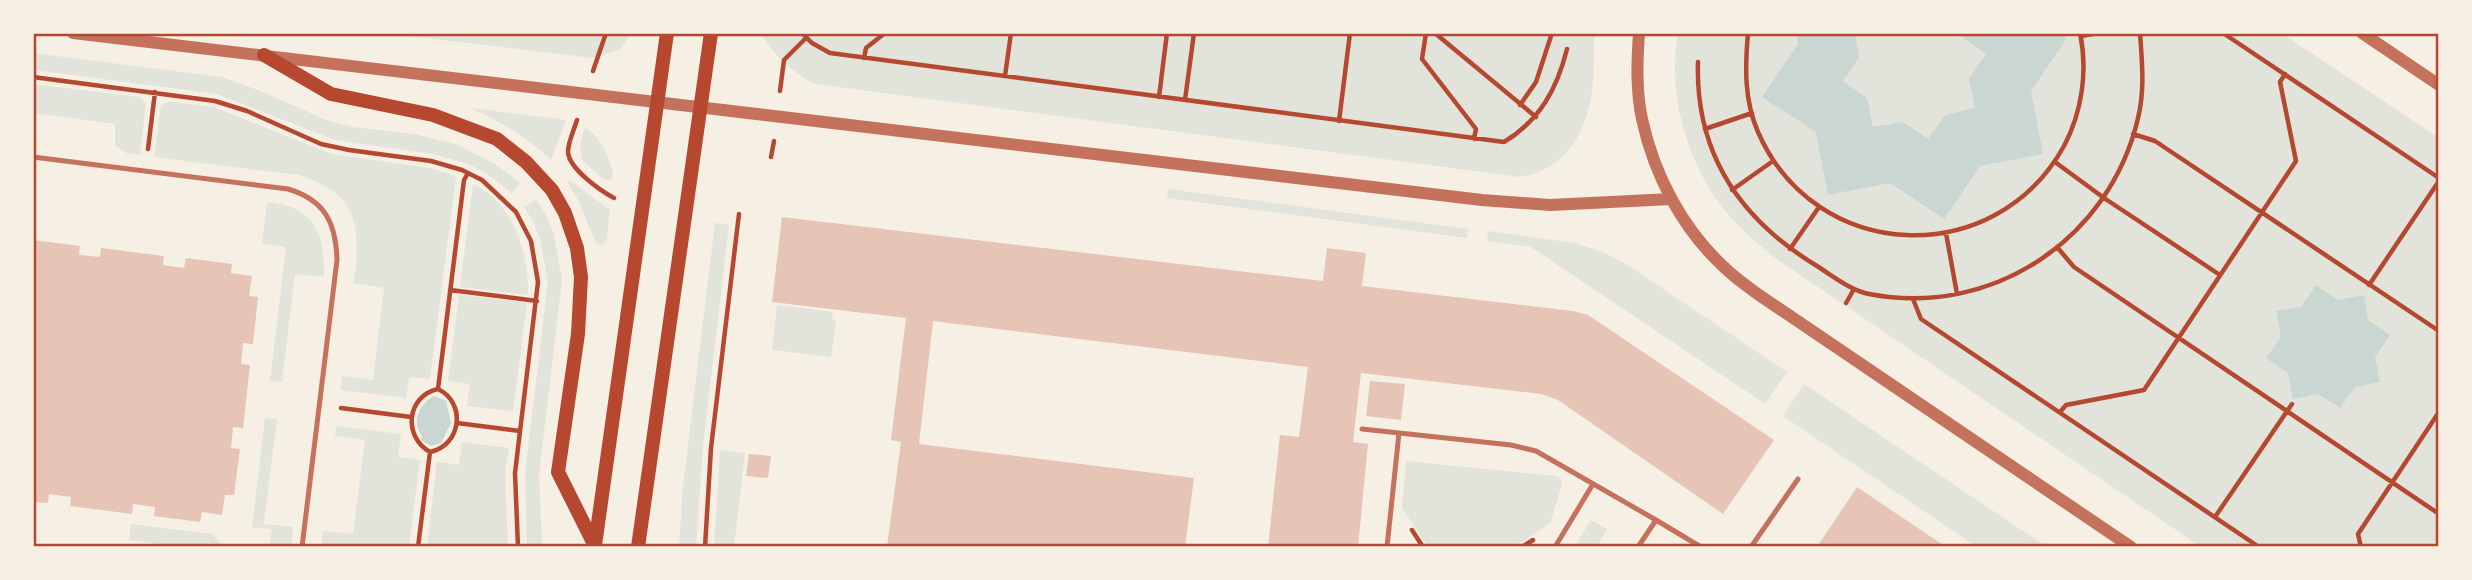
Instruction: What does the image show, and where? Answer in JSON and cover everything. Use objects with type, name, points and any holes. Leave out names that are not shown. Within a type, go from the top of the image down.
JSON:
[{"type":"main road","points":[[595,546],[667,33]]},
{"type":"main road","points":[[638,547],[711,33]]},
{"type":"main road","points":[[264,55],[331,94],[433,115],[497,139],[526,163],[552,190],[565,213],[577,248],[581,277],[578,334],[558,472],[595,546]]},
{"type":"street","points":[[73,33],[1482,200],[1550,205],[1614,204],[1671,199]]},
{"type":"street","points":[[1639,33],[1637,75],[1641,118],[1653,160],[1671,199],[1695,236],[1717,260],[1759,295],[2131,547]]},
{"type":"street","points":[[2362,33],[2439,85]]},
{"type":"lane","points":[[33,157],[288,189],[309,197],[326,214],[334,229],[337,260],[302,547]]},
{"type":"lane","points":[[1362,429],[1536,450],[1701,547]]},
{"type":"lane","points":[[1388,547],[1399,433]]},
{"type":"lane","points":[[1751,547],[1798,480]]},
{"type":"lane","points":[[1555,547],[1593,484]]},
{"type":"lane","points":[[1639,547],[1656,520]]},
{"type":"path","points":[[591,76],[606,33]]},
{"type":"path","points":[[864,58],[866,48],[885,33]]},
{"type":"path","points":[[1006,76],[1011,33]]},
{"type":"path","points":[[1159,97],[1167,33]]},
{"type":"path","points":[[1185,100],[1194,33]]},
{"type":"path","points":[[1339,121],[1350,33]]},
{"type":"path","points":[[1474,139],[1476,129],[1422,59],[1428,33],[1436,34],[1536,117]]},
{"type":"path","points":[[1520,104],[1536,82],[1552,33]]},
{"type":"path","points":[[1748,33],[1745,67],[1748,99],[1757,131],[1773,161],[1794,186],[1819,207],[1849,223],[1880,233],[1913,236],[1946,233],[1978,224],[2008,208],[2034,188],[2055,163],[2071,134],[2081,101],[2084,69],[2081,35],[2099,33]]},
{"type":"path","points":[[1698,62],[1697,91],[1712,152],[1732,190],[1759,223],[1790,249],[1854,289],[1868,294],[1913,299],[1957,294],[2001,282],[2040,261],[2075,232],[2104,198],[2125,159],[2138,117],[2144,72],[2140,33]]},
{"type":"path","points":[[2223,33],[2439,180],[2369,285]]},
{"type":"path","points":[[784,60],[804,35],[830,53],[1504,142],[1518,134],[1536,117],[1559,79],[1567,49]]},
{"type":"path","points":[[2060,412],[2066,405],[2144,390],[2179,339],[2296,161],[2280,82],[2285,74]]},
{"type":"path","points":[[33,77],[215,101],[247,111],[321,144],[432,161],[468,173],[482,180],[503,198],[524,226],[536,260],[537,300],[515,472],[518,547]]},
{"type":"path","points":[[148,156],[155,92]]},
{"type":"path","points":[[1705,129],[1752,113]]},
{"type":"path","points":[[577,120],[568,152],[570,159],[591,183],[614,198]]},
{"type":"path","points":[[2133,134],[2155,141],[2439,331]]},
{"type":"path","points":[[1732,190],[1773,161]]},
{"type":"path","points":[[2055,163],[2220,275]]},
{"type":"path","points":[[438,389],[464,180],[468,173]]},
{"type":"path","points":[[1790,249],[1819,207]]},
{"type":"path","points":[[705,547],[712,448],[739,214]]},
{"type":"path","points":[[1946,233],[1957,294]]},
{"type":"path","points":[[2057,247],[2074,267],[2439,514]]},
{"type":"path","points":[[1846,303],[1854,289]]},
{"type":"path","points":[[450,290],[537,300]]},
{"type":"path","points":[[1913,299],[1921,319],[2259,547]]},
{"type":"path","points":[[438,389],[454,406],[457,423],[450,440],[436,451],[430,452],[421,445],[411,430],[411,417],[418,402],[438,389]]},
{"type":"path","points":[[2215,517],[2292,404]]},
{"type":"path","points":[[338,408],[411,417]]},
{"type":"path","points":[[2361,547],[2358,534],[2436,421],[2439,412]]},
{"type":"path","points":[[457,423],[520,431]]},
{"type":"path","points":[[418,547],[430,452]]},
{"type":"shaded area","points":[[385,33],[632,33],[619,50],[592,58]]},
{"type":"shaded area","points":[[760,33],[1595,33],[1591,98],[1583,126],[1559,160],[1535,174],[1520,177],[815,84],[784,62]]},
{"type":"shaded area","points":[[1678,33],[2281,33],[2439,138],[2439,547],[2201,547],[1778,260],[1738,225],[1712,193],[1700,173],[1683,127],[1675,80]]},
{"type":"shaded area","points":[[1796,33],[1855,33],[1859,57],[1843,81],[1867,98],[1873,127],[1903,122],[1928,139],[1945,115],[1975,108],[1969,79],[1986,54],[1961,36],[1961,33],[2059,33],[2067,38],[2031,91],[2043,154],[1980,166],[1944,219],[1890,183],[1828,195],[1816,132],[1762,97],[1798,44]]},
{"type":"shaded area","points":[[33,53],[222,77],[329,121],[353,127],[414,134],[456,144],[495,164],[521,183],[512,193],[487,174],[468,164],[432,154],[335,140],[217,94],[33,70]]},
{"type":"shaded area","points":[[33,84],[140,97],[146,104],[140,155],[126,153],[115,145],[115,124],[33,113]]},
{"type":"shaded area","points":[[168,101],[214,107],[332,154],[430,168],[456,176],[430,379],[409,377],[406,398],[341,390],[342,376],[373,380],[384,288],[354,283],[357,245],[352,215],[345,202],[319,183],[299,175],[154,157],[161,106]]},
{"type":"shaded area","points":[[471,108],[566,120],[551,160],[513,131]]},
{"type":"shaded area","points":[[585,127],[600,142],[607,154],[613,174],[611,181],[602,178],[582,160],[580,144]]},
{"type":"shaded area","points":[[570,180],[610,210],[607,239],[602,245],[596,243],[578,200],[567,182]]},
{"type":"shaded area","points":[[473,184],[499,204],[516,231],[526,263],[528,295],[460,287]]},
{"type":"shaded area","points":[[1168,189],[1468,229],[1467,238],[1167,198]]},
{"type":"shaded area","points":[[536,199],[554,234],[562,281],[539,474],[542,547],[527,547],[525,473],[548,282],[540,239],[524,207]]},
{"type":"shaded area","points":[[267,202],[296,209],[306,216],[319,235],[324,262],[324,277],[295,274],[282,382],[270,381],[286,247],[262,244]]},
{"type":"shaded area","points":[[715,223],[729,225],[703,447],[696,547],[679,547],[683,486]]},
{"type":"shaded area","points":[[1488,231],[1575,243],[1605,253],[1626,264],[1787,372],[1765,404],[1531,247],[1487,241]]},
{"type":"shaded area","points":[[2316,285],[2338,300],[2364,295],[2368,320],[2390,335],[2375,357],[2380,382],[2355,387],[2340,408],[2318,394],[2293,399],[2288,373],[2266,358],[2281,337],[2276,311],[2301,307]]},
{"type":"shaded area","points":[[459,295],[527,303],[513,411],[467,406],[470,384],[448,381]]},
{"type":"shaded area","points":[[777,305],[833,312],[832,320],[836,321],[831,357],[772,350]]},
{"type":"shaded area","points":[[1804,384],[2047,547],[1977,547],[1783,416]]},
{"type":"shaded area","points":[[434,396],[446,401],[451,423],[441,443],[431,446],[421,440],[417,419],[421,408]]},
{"type":"shaded area","points":[[265,418],[277,419],[264,524],[293,527],[291,547],[269,547],[272,529],[252,527]]},
{"type":"shaded area","points":[[336,426],[401,434],[398,457],[420,460],[409,547],[321,547],[323,531],[353,534],[365,440],[335,436]]},
{"type":"shaded area","points":[[462,442],[509,448],[505,472],[508,547],[427,547],[437,462],[459,465]]},
{"type":"shaded area","points":[[720,450],[745,453],[734,547],[714,547]]},
{"type":"shaded area","points":[[1406,461],[1556,476],[1562,479],[1562,485],[1550,523],[1514,547],[1428,547],[1402,508]]},
{"type":"shaded area","points":[[1591,520],[1607,529],[1597,547],[1574,547]]},
{"type":"shaded area","points":[[131,524],[212,534],[221,544],[231,547],[184,547],[129,540]]},
{"type":"building","points":[[782,217],[1323,281],[1327,248],[1366,253],[1362,286],[1588,315],[1774,440],[1723,514],[1558,400],[1541,394],[1361,373],[1353,442],[1368,444],[1358,547],[1268,547],[1280,435],[1299,437],[1308,367],[933,321],[919,444],[1194,478],[1185,547],[887,547],[901,442],[891,440],[906,318],[772,302]]},
{"type":"building","points":[[33,240],[80,246],[79,255],[100,257],[101,248],[164,256],[163,265],[184,268],[186,258],[232,264],[231,273],[252,276],[249,296],[258,297],[253,344],[243,343],[241,364],[250,365],[243,428],[233,427],[231,448],[240,449],[234,495],[225,495],[222,515],[202,512],[200,522],[154,516],[155,507],[133,504],[132,514],[70,506],[71,497],[49,494],[48,503],[33,502]]},
{"type":"building","points":[[1370,381],[1405,384],[1401,420],[1366,416]]},
{"type":"building","points":[[749,454],[771,456],[768,478],[746,476]]},
{"type":"building","points":[[1857,487],[1946,547],[1817,547]]}]
